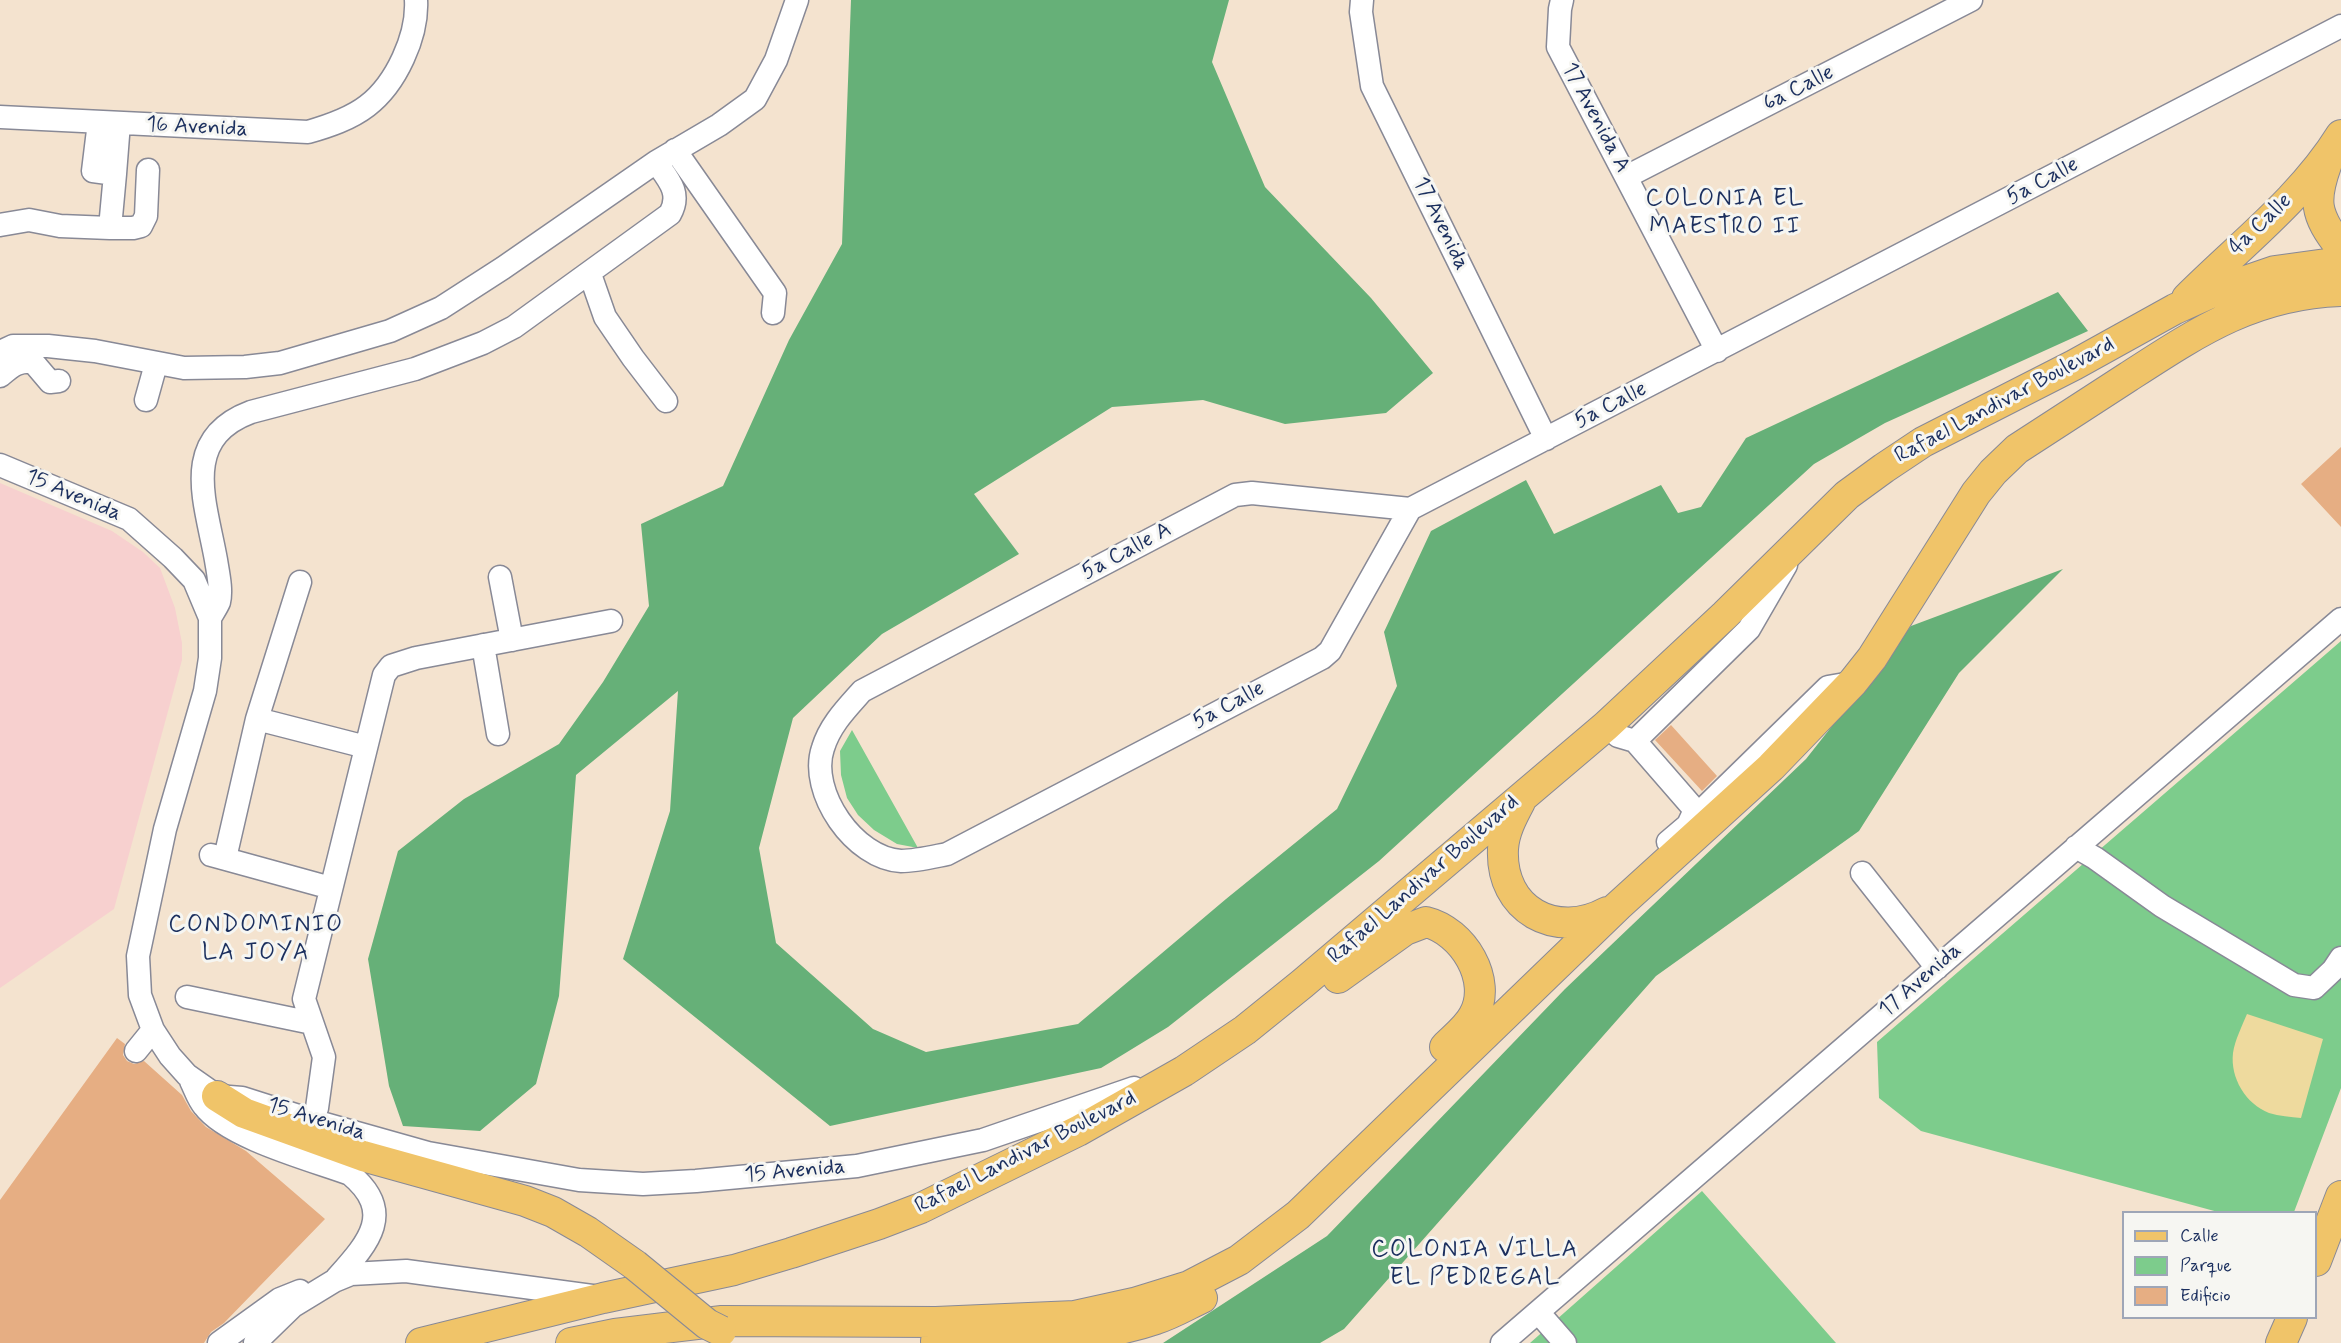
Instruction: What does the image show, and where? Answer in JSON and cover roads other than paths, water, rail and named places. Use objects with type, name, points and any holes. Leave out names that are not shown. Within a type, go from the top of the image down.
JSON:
[{"type":"main road","points":[[2337,142],[2317,192],[2319,210],[2325,226],[2341,248]]},
{"type":"main road","name":"4a Calle","points":[[2175,309],[2264,225],[2294,194],[2337,142]]},
{"type":"main road","name":"Rafael Landivar Boulevard","points":[[421,1343],[766,1261],[879,1224],[921,1208],[1077,1131],[1184,1071],[1245,1030],[1606,726],[1725,615],[1847,495],[1923,442],[2074,365],[2175,309],[2208,294],[2275,271],[2326,264],[2341,266]]},
{"type":"main road","name":"Rafael Landivar Boulevard","points":[[572,1343],[615,1334],[722,1321],[936,1322],[1075,1316],[1134,1303],[1189,1286],[1239,1260],[1298,1215],[1618,906],[1771,767],[1853,682],[1872,658],[1976,493],[1993,472],[2017,449],[2197,332],[2249,308],[2291,295],[2341,291]]},
{"type":"main road","points":[[1524,794],[1507,828],[1503,849],[1504,868],[1510,888],[1519,902],[1539,917],[1554,923],[1570,925],[1598,917],[1618,906]]},
{"type":"main road","points":[[221,1099],[244,1113],[363,1156],[553,1212],[588,1232],[625,1258],[707,1324],[744,1338],[788,1341],[1040,1341],[1107,1331],[1158,1319],[1254,1270],[1276,1256],[1316,1220],[1362,1169],[1413,1082],[1473,1017],[1481,986],[1474,965],[1463,947],[1443,929],[1426,922],[1405,930],[1298,1008],[1245,1030]]},
{"type":"main road","points":[[2317,1258],[2341,1196]]},
{"type":"main road","points":[[2281,1343],[2291,1319]]},
{"type":"street","name":"16 Avenida","points":[[0,117],[308,132],[352,116],[369,105],[382,91],[407,53],[414,27],[416,0]]},
{"type":"street","points":[[0,352],[13,346],[48,346],[94,351],[184,368],[245,367],[280,363],[390,331],[441,308],[666,156],[755,99],[776,60],[797,0]]},
{"type":"street","name":"17 Avenida","points":[[1362,0],[1361,12],[1372,86],[1546,439]]},
{"type":"street","name":"6a Calle","points":[[1626,177],[1971,0]]},
{"type":"street","name":"17 Avenida A","points":[[1561,4],[1558,47],[1717,351]]},
{"type":"street","name":"5a Calle","points":[[947,854],[1322,657],[1329,651],[1410,509],[2341,26]]},
{"type":"street","points":[[109,123],[115,174],[110,228]]},
{"type":"street","points":[[210,618],[219,602],[218,575],[201,475],[207,450],[222,429],[240,416],[251,412],[415,369],[472,348],[514,327],[670,214],[675,202],[674,187],[666,156]]},
{"type":"street","points":[[666,156],[775,293],[773,313]]},
{"type":"street","points":[[0,225],[29,220],[60,226],[134,228],[141,226],[146,216],[148,170]]},
{"type":"street","points":[[590,274],[605,317],[666,401]]},
{"type":"street","points":[[0,376],[14,364],[26,361],[33,362],[55,382]]},
{"type":"street","points":[[146,400],[156,364]]},
{"type":"street","name":"15 Avenida","points":[[0,465],[129,519],[194,580],[210,618],[210,658],[205,691],[165,829],[138,956],[140,995],[153,1030],[170,1056],[187,1075],[221,1099],[242,1098],[428,1153],[579,1180],[643,1184],[856,1166],[983,1140],[1184,1071]]},
{"type":"street","name":"5a Calle A","points":[[947,854],[900,861],[880,855],[859,844],[837,818],[828,803],[821,782],[822,750],[838,718],[862,692],[1235,495],[1252,493],[1410,509]]},
{"type":"street","points":[[1635,741],[1749,629],[1801,540]]},
{"type":"street","points":[[501,577],[512,640]]},
{"type":"street","points":[[300,582],[257,719],[218,856],[331,888]]},
{"type":"street","name":"17 Avenida","points":[[1502,1343],[2341,619]]},
{"type":"street","points":[[311,1120],[317,1108],[324,1057],[304,999],[384,675],[391,666],[416,658],[611,621]]},
{"type":"street","points":[[483,645],[498,734]]},
{"type":"street","points":[[1618,906],[1619,888],[1688,825],[1828,687],[1853,682]]},
{"type":"street","points":[[257,719],[366,747]]},
{"type":"street","points":[[1606,726],[1618,736],[1635,741],[1695,810],[1688,825]]},
{"type":"street","points":[[2076,847],[2096,858],[2162,906],[2294,985],[2314,988],[2333,970],[2341,958]]},
{"type":"street","points":[[1862,873],[1937,968]]},
{"type":"street","points":[[187,997],[312,1023]]},
{"type":"street","points":[[136,1051],[153,1030]]},
{"type":"street","points":[[187,1075],[204,1107],[222,1121],[248,1137],[350,1174],[362,1183],[375,1207],[375,1221],[371,1235],[361,1251],[328,1285],[307,1289],[280,1299],[219,1343]]},
{"type":"street","points":[[255,1343],[293,1306],[351,1274],[406,1270],[603,1298]]},
{"type":"street","points":[[1538,1312],[1565,1343]]},
{"type":"district","name":"COLONIA EL MAESTRO II","points":[[1725,214]]},
{"type":"district","name":"CONDOMINIO LA JOYA","points":[[256,940]]},
{"type":"district","name":"COLONIA VILLA EL PEDREGAL","points":[[1475,1265]]}]
